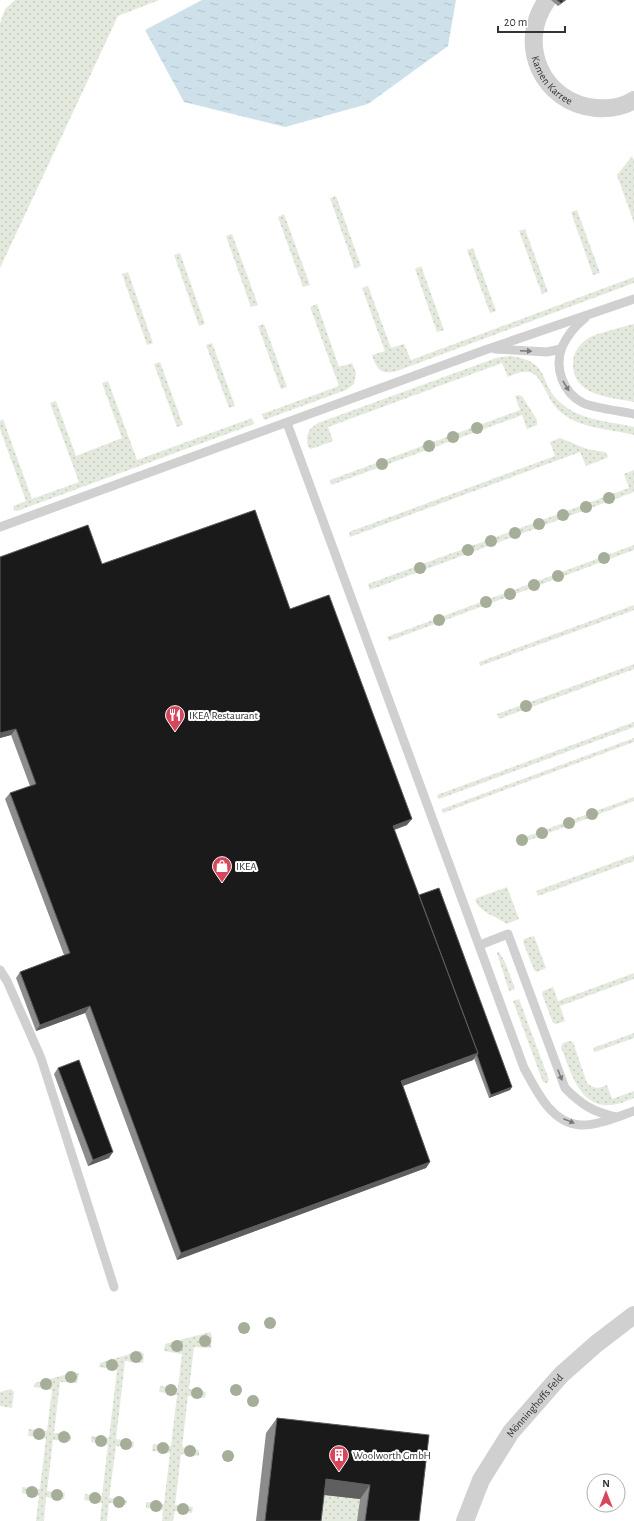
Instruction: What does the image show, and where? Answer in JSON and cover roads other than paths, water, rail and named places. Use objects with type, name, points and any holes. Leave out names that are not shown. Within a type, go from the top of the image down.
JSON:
[{"type":"street","name":"Kamen Karree","points":[[547,0],[541,8],[535,23],[533,39],[535,54],[540,69],[548,82],[559,94],[572,102],[587,107],[603,108],[632,106]]},
{"type":"street","name":"Mönninghoffs Feld","points":[[465,1521],[481,1480],[511,1432],[561,1375],[596,1344],[634,1315]]},
{"type":"lane","points":[[0,527],[490,348],[634,298]]},
{"type":"lane","points":[[588,315],[572,331],[562,349],[560,374],[567,390],[575,398],[584,403],[634,414]]},
{"type":"lane","points":[[490,348],[547,352],[562,349]]},
{"type":"lane","points":[[287,423],[524,1068],[540,1097],[554,1113],[567,1121],[580,1125],[599,1122],[634,1111]]},
{"type":"lane","points":[[480,945],[508,934],[565,1088],[577,1100],[599,1114],[618,1117]]},
{"type":"lane","points":[[0,970],[7,981],[41,1058],[114,1287]]},
{"type":"water","points":[[202,0],[456,0],[448,46],[368,104],[285,127],[184,102],[145,30]]},
{"type":"place","name":"IKEA Restaurant","points":[[175,732]]},
{"type":"place","name":"IKEA","points":[[222,883]]},
{"type":"place","name":"Woolworth GmbH","points":[[339,1472]]}]
